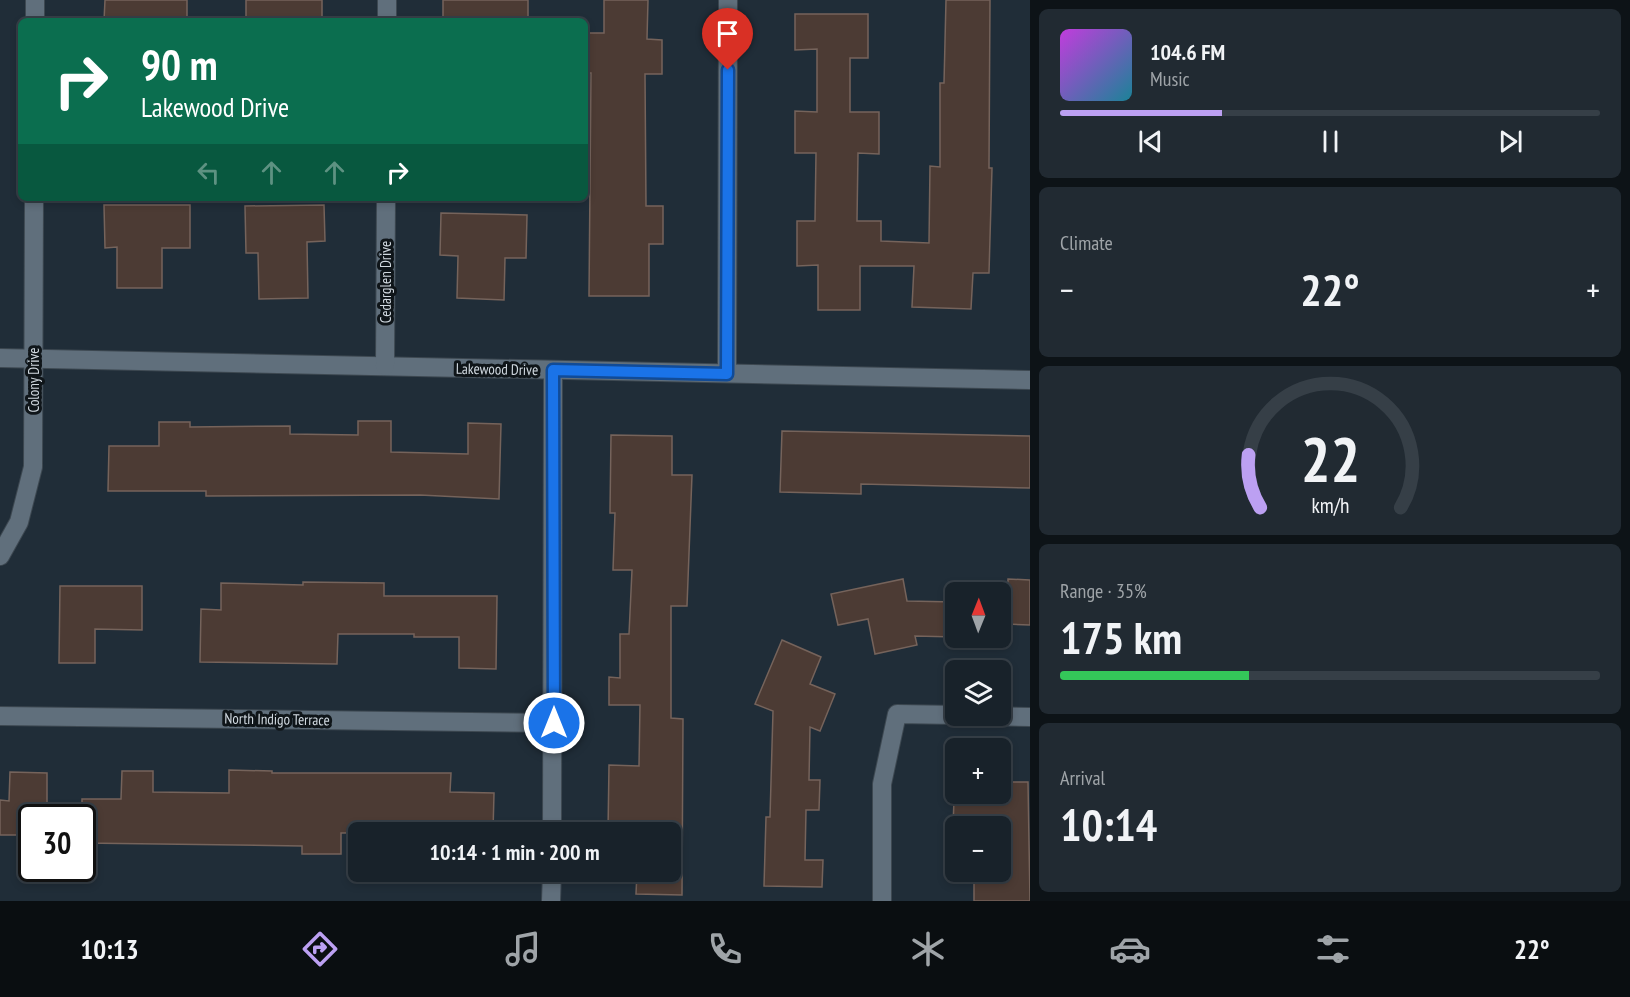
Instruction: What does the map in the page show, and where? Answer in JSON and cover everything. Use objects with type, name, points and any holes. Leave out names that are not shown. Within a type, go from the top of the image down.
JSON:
[{"type":"street","points":[[35,0],[35,18]]},
{"type":"street","points":[[387,0],[387,18]]},
{"type":"street","points":[[727,374],[729,0]]},
{"type":"street","name":"Colony Drive","points":[[0,556],[19,522],[33,467],[34,201]]},
{"type":"street","name":"Cedarglen Drive","points":[[385,366],[386,201]]},
{"type":"street","name":"Lakewood Drive","points":[[0,358],[1030,380]]},
{"type":"street","points":[[552,822],[553,370]]},
{"type":"street","points":[[882,901],[882,784],[897,714],[945,715]]},
{"type":"street","name":"North Indigo Terrace","points":[[0,716],[554,723]]},
{"type":"street","points":[[1011,717],[1030,717]]},
{"type":"street","points":[[551,901],[552,882]]},
{"type":"building","points":[[105,0],[187,0],[187,18],[104,18]]},
{"type":"building","points":[[246,0],[322,0],[322,18],[246,18]]},
{"type":"building","points":[[443,0],[528,0],[528,18],[443,18]]},
{"type":"building","points":[[604,0],[648,0],[647,39],[662,40],[662,74],[645,74],[646,206],[663,206],[663,244],[649,244],[649,296],[589,296],[591,73],[588,73],[588,33],[604,33]]},
{"type":"building","points":[[946,0],[990,0],[989,168],[992,168],[989,273],[973,273],[971,309],[912,307],[914,266],[860,266],[860,310],[818,310],[818,265],[797,266],[797,221],[815,221],[816,153],[795,153],[795,111],[817,112],[817,49],[795,50],[795,14],[868,14],[868,58],[850,58],[850,112],[879,112],[879,154],[858,153],[857,221],[881,221],[881,241],[929,243],[930,166],[940,167],[940,83],[944,83]]},
{"type":"building","points":[[104,205],[190,205],[190,248],[162,248],[162,288],[117,288],[117,247],[105,248]]},
{"type":"building","points":[[324,205],[325,241],[307,242],[308,298],[259,299],[258,253],[246,253],[245,206]]},
{"type":"building","points":[[441,213],[527,215],[526,258],[505,258],[504,300],[457,298],[458,256],[440,255]]},
{"type":"building","points":[[358,421],[391,421],[391,452],[468,454],[468,423],[501,424],[499,499],[420,495],[206,496],[206,491],[108,491],[109,446],[159,446],[159,422],[190,422],[190,427],[290,426],[290,434],[358,435]]},
{"type":"building","points":[[782,431],[1030,436],[1030,488],[861,484],[861,494],[780,492]]},
{"type":"building","points":[[611,435],[672,436],[672,475],[692,475],[687,606],[671,606],[671,718],[683,719],[682,895],[636,894],[637,882],[681,882],[681,822],[608,822],[609,765],[639,766],[640,705],[609,705],[609,677],[620,678],[620,634],[629,634],[632,570],[613,570],[615,513],[610,513]]},
{"type":"building","points":[[903,579],[907,601],[945,602],[945,637],[915,636],[917,645],[875,654],[868,619],[838,625],[831,594]]},
{"type":"building","points":[[1008,579],[1030,580],[1030,625],[1011,624],[1011,582],[1008,582]]},
{"type":"building","points":[[303,582],[384,583],[384,596],[497,596],[496,669],[459,668],[459,637],[414,637],[414,634],[338,634],[337,664],[200,662],[201,609],[221,610],[221,583],[303,585]]},
{"type":"building","points":[[60,586],[142,586],[142,630],[95,629],[95,663],[59,663]]},
{"type":"building","points":[[782,640],[821,657],[810,684],[835,694],[820,731],[810,727],[809,780],[820,780],[819,810],[806,810],[805,860],[823,860],[822,887],[764,886],[766,817],[770,817],[773,711],[755,704]]},
{"type":"building","points":[[229,770],[272,771],[272,773],[451,773],[450,792],[494,793],[493,822],[348,822],[348,833],[341,833],[341,854],[302,854],[302,846],[96,843],[96,804],[82,804],[82,799],[121,799],[122,771],[153,771],[153,792],[229,793]]},
{"type":"building","points":[[10,772],[47,773],[47,804],[18,804],[18,835],[0,835],[0,800],[9,801]]},
{"type":"building","points":[[1011,782],[1028,782],[1030,901],[974,901],[974,882],[1011,882],[1011,816],[953,816],[954,804],[1011,804]]},
{"type":"route","points":[[554,723],[553,370],[727,374],[728,70]]}]
